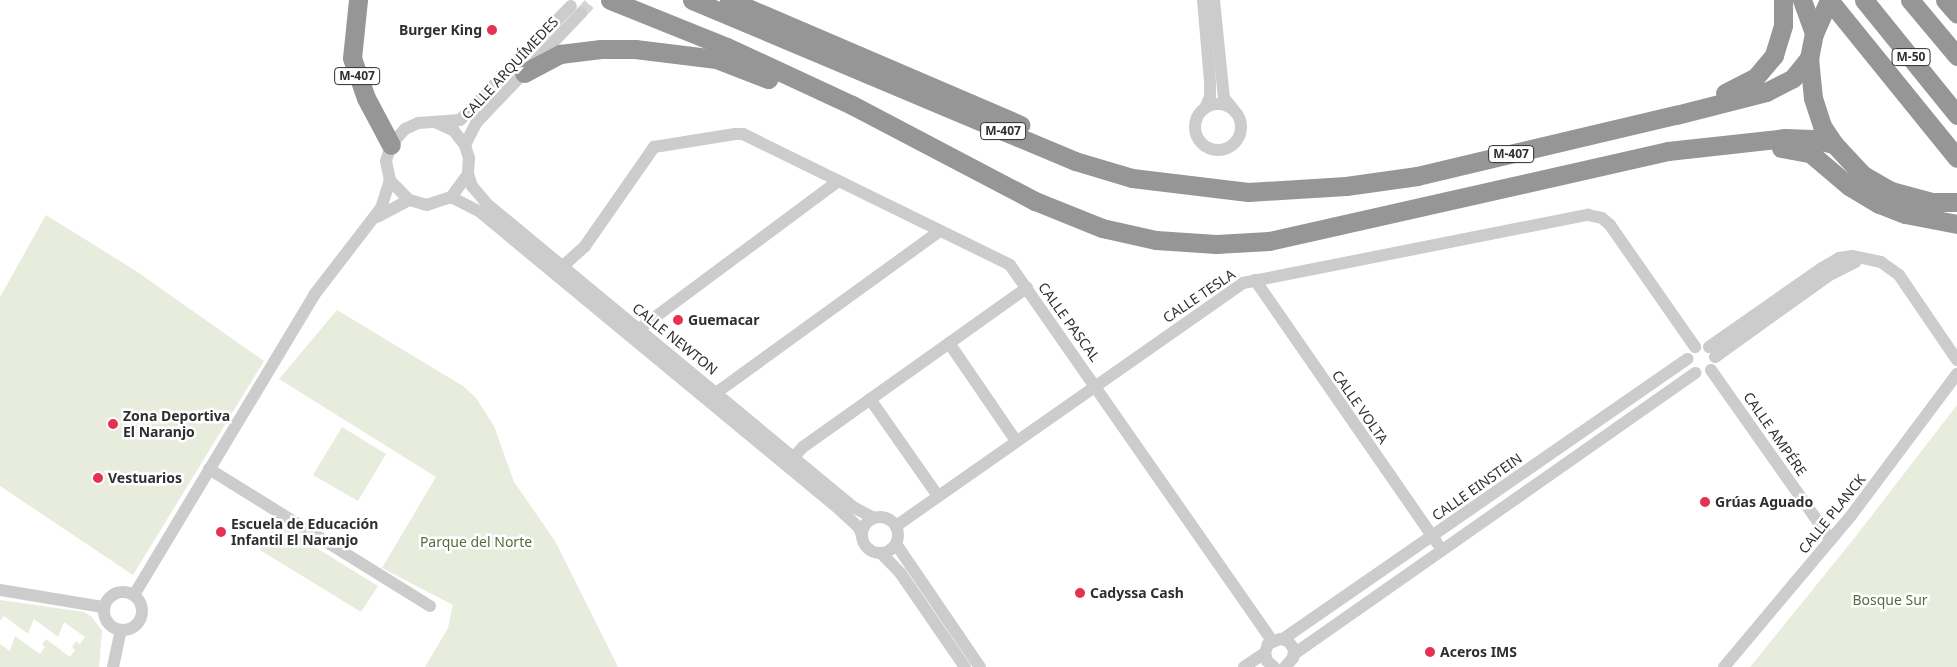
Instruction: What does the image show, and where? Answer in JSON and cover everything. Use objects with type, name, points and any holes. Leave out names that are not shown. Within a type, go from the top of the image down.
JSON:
[{"type":"highway","name":"M-407","points":[[358,0],[352,58],[366,98],[391,145]]},
{"type":"highway","name":"M-407","points":[[692,0],[1075,161],[1122,176],[1248,192],[1332,187],[1417,176],[1676,115],[1766,92],[1793,78],[1809,58]]},
{"type":"highway","name":"M-407","points":[[729,0],[1076,149],[1129,168],[1239,181],[1332,187]]},
{"type":"highway","name":"M-407","points":[[762,0],[851,52]]},
{"type":"highway","points":[[1676,115],[1755,78],[1774,55],[1780,37],[1783,0]]},
{"type":"highway","points":[[1802,0],[1814,33]]},
{"type":"highway","name":"M-50","points":[[1864,0],[1957,114]]},
{"type":"highway","name":"M-50","points":[[1910,0],[1957,56]]},
{"type":"highway","points":[[1945,0],[1957,14]]},
{"type":"highway","name":"M-407","points":[[613,1],[727,48],[852,105],[1035,201],[1102,228],[1156,240],[1216,244],[1269,240],[1668,151],[1727,146],[1785,138],[1812,139],[1834,144]]},
{"type":"highway","name":"M-407","points":[[1827,4],[1814,33],[1809,58],[1813,98],[1822,126],[1848,160],[1879,185],[1907,197],[1953,205]]},
{"type":"highway","points":[[1827,4],[1957,158]]},
{"type":"highway","name":"M-407","points":[[524,73],[560,54],[579,50],[635,49],[677,53],[716,59],[822,102],[852,105]]},
{"type":"highway","points":[[1727,146],[1788,148],[1810,153],[1850,186],[1880,204],[1906,214],[1957,224]]},
{"type":"street","points":[[1203,0],[1210,97],[1196,122],[1197,136],[1206,146],[1221,150],[1236,142],[1241,131],[1238,116],[1224,98],[1214,0]]},
{"type":"street","name":"CALLE ARQUÍMEDES","points":[[435,122],[460,120],[571,6]]},
{"type":"street","name":"CALLE ARQUÍMEDES","points":[[465,145],[476,123],[582,13]]},
{"type":"street","points":[[1205,108],[1218,104],[1233,109]]},
{"type":"street","points":[[134,595],[314,296],[342,256],[381,208],[390,180],[386,161],[391,145],[405,129],[418,123],[435,122],[454,131],[465,145],[469,158],[468,174],[451,198],[427,205],[409,200],[390,180]]},
{"type":"street","name":"CALLE PASCAL","points":[[563,266],[586,246],[654,147],[743,134],[1010,265],[1094,386],[1278,640],[1291,645],[1290,663]]},
{"type":"street","name":"CALLE NEWTON","points":[[468,174],[472,186],[487,204],[855,508],[874,518]]},
{"type":"street","points":[[640,329],[838,181]]},
{"type":"street","name":"CALLE NEWTON","points":[[451,198],[480,212],[840,510],[859,528],[862,535]]},
{"type":"street","points":[[371,221],[409,200]]},
{"type":"street","name":"CALLE TESLA","points":[[896,526],[1231,290],[1254,280],[1588,215],[1602,218],[1610,225],[1695,347]]},
{"type":"street","points":[[716,393],[940,230]]},
{"type":"street","points":[[1712,352],[1711,370],[1701,374],[1695,373],[1688,366],[1687,359],[1695,347],[1712,352],[1844,265],[1866,258],[1882,262],[1899,276],[1957,360]]},
{"type":"street","name":"CALLE VOLTA","points":[[1254,280],[1441,550]]},
{"type":"street","points":[[794,457],[803,446],[1027,288]]},
{"type":"street","points":[[949,343],[1016,441]]},
{"type":"street","name":"CALLE EINSTEIN","points":[[1278,640],[1687,359]]},
{"type":"street","name":"CALLE AMPÉRE","points":[[1711,370],[1831,540]]},
{"type":"street","points":[[1290,663],[1441,550],[1695,373]]},
{"type":"street","name":"CALLE PLANCK","points":[[1724,667],[1831,540],[1957,374]]},
{"type":"street","points":[[870,399],[938,496]]},
{"type":"street","points":[[209,469],[430,606]]},
{"type":"street","points":[[965,667],[901,574],[881,553],[867,547],[862,535],[866,525],[874,518],[882,517],[896,526],[896,544],[980,667]]},
{"type":"street","points":[[881,553],[896,544]]},
{"type":"street","points":[[0,590],[103,607]]},
{"type":"street","points":[[116,592],[134,595],[142,606],[141,616],[134,626],[121,630],[106,620],[103,607],[107,599],[116,592]]},
{"type":"street","points":[[114,667],[121,630]]},
{"type":"street","points":[[1244,667],[1278,640]]},
{"type":"street","points":[[1265,652],[1273,667]]},
{"type":"green space","name":"Zona Deportiva El Naranjo","points":[[46,215],[136,271],[264,361],[133,575],[0,486],[0,297]]},
{"type":"green space","name":"Parque del Norte","points":[[337,310],[463,386],[476,398],[494,426],[514,482],[555,541],[618,667],[425,667],[448,628],[453,605],[382,568],[436,477],[279,379]]},
{"type":"green space","name":"Bosque Sur","points":[[1957,405],[1957,667],[1750,667],[1856,536]]},
{"type":"green space","points":[[342,427],[386,454],[358,501],[313,475]]},
{"type":"green space","points":[[276,523],[378,586],[361,612],[260,550]]},
{"type":"green space","points":[[0,600],[84,612],[92,617],[102,631],[99,667],[0,667],[0,644],[10,651],[15,636],[40,654],[45,647],[42,644],[46,639],[70,657],[75,650],[72,647],[76,641],[80,644],[85,637],[64,622],[58,637],[34,619],[28,634],[4,616],[0,621]]},
{"type":"tunnel","points":[[581,13],[593,0]]},
{"type":"place","name":"Burger King","points":[[492,30]]},
{"type":"place","name":"Guemacar","points":[[678,320]]},
{"type":"place","name":"Zona Deportiva El Naranjo","points":[[113,424]]},
{"type":"place","name":"Vestuarios","points":[[98,478]]},
{"type":"place","name":"Grúas Aguado","points":[[1705,502]]},
{"type":"place","name":"Escuela de Educación Infantil El Naranjo","points":[[221,532]]},
{"type":"place","name":"Cadyssa Cash","points":[[1080,593]]},
{"type":"place","name":"Aceros IMS","points":[[1430,652]]}]
